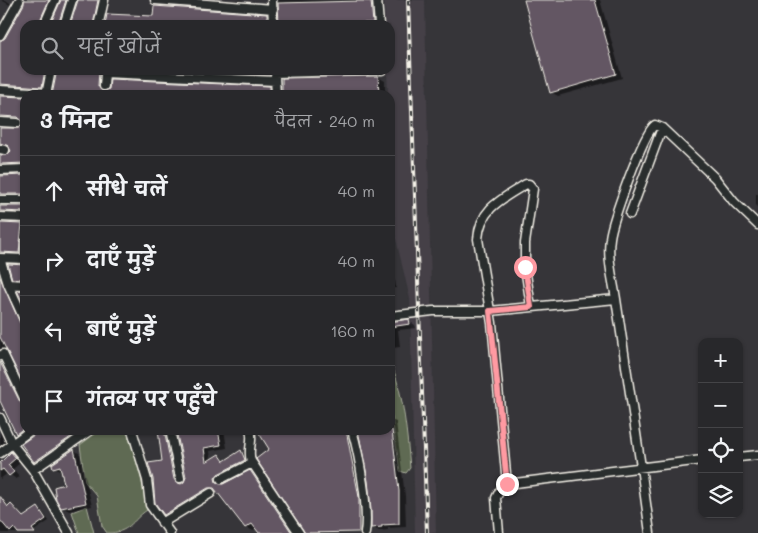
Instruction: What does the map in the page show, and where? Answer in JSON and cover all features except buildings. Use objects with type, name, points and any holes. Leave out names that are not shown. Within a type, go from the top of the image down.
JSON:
[{"type":"street","points":[[46,20],[55,0]]},
{"type":"street","points":[[66,20],[72,0]]},
{"type":"street","points":[[99,20],[104,0]]},
{"type":"street","points":[[155,0],[273,9]]},
{"type":"street","points":[[272,0],[273,20]]},
{"type":"street","points":[[377,0],[379,20]]},
{"type":"street","points":[[0,35],[19,1]]},
{"type":"street","points":[[48,90],[50,75]]},
{"type":"street","points":[[104,86],[105,75]]},
{"type":"street","points":[[275,75],[276,90]]},
{"type":"street","points":[[0,90],[20,92]]},
{"type":"street","points":[[0,122],[16,123]]},
{"type":"street","points":[[650,533],[609,255],[609,239],[648,133],[655,125],[662,128],[715,178],[734,202],[758,225]]},
{"type":"street","points":[[630,214],[662,128]]},
{"type":"street","points":[[0,170],[20,169]]},
{"type":"street","points":[[507,484],[490,311],[478,240],[482,220],[491,207],[526,184],[529,184],[533,189],[524,243],[525,267],[531,307]]},
{"type":"street","points":[[0,200],[20,200]]},
{"type":"street","points":[[0,217],[20,218]]},
{"type":"street","points":[[20,259],[0,258],[8,284],[20,306]]},
{"type":"street","points":[[8,284],[20,285]]},
{"type":"street","points":[[395,315],[433,311],[490,311],[616,299]]},
{"type":"street","points":[[1,352],[20,390]]},
{"type":"street","points":[[0,418],[12,444],[33,470],[69,533]]},
{"type":"street","points":[[0,453],[25,435]]},
{"type":"street","points":[[33,470],[84,435]]},
{"type":"street","points":[[133,435],[146,480],[150,505],[166,528]]},
{"type":"street","points":[[171,435],[180,478]]},
{"type":"street","points":[[251,435],[248,454],[252,463],[299,533]]},
{"type":"street","points":[[353,435],[362,487],[365,533]]},
{"type":"street","points":[[743,456],[758,455]]},
{"type":"street","points":[[499,533],[496,498],[507,484],[698,460]]},
{"type":"street","points":[[221,479],[252,463]]},
{"type":"street","points":[[158,533],[211,492]]},
{"type":"shaded area","points":[[384,0],[425,0],[436,533],[415,533],[410,299],[395,235],[395,90],[388,90],[387,75],[395,75],[395,20],[385,20]]},
{"type":"green space","points":[[395,375],[404,416],[410,468],[406,473],[400,471],[395,435]]},
{"type":"green space","points":[[93,435],[128,435],[139,470],[147,510],[126,529],[107,533],[102,526],[97,496],[85,482],[80,445]]},
{"type":"green space","points":[[87,506],[94,533],[79,533],[72,512]]},
{"type":"railway","points":[[408,0],[427,533]]},
{"type":"route","points":[[507,484],[490,311],[531,307],[525,267]]}]
